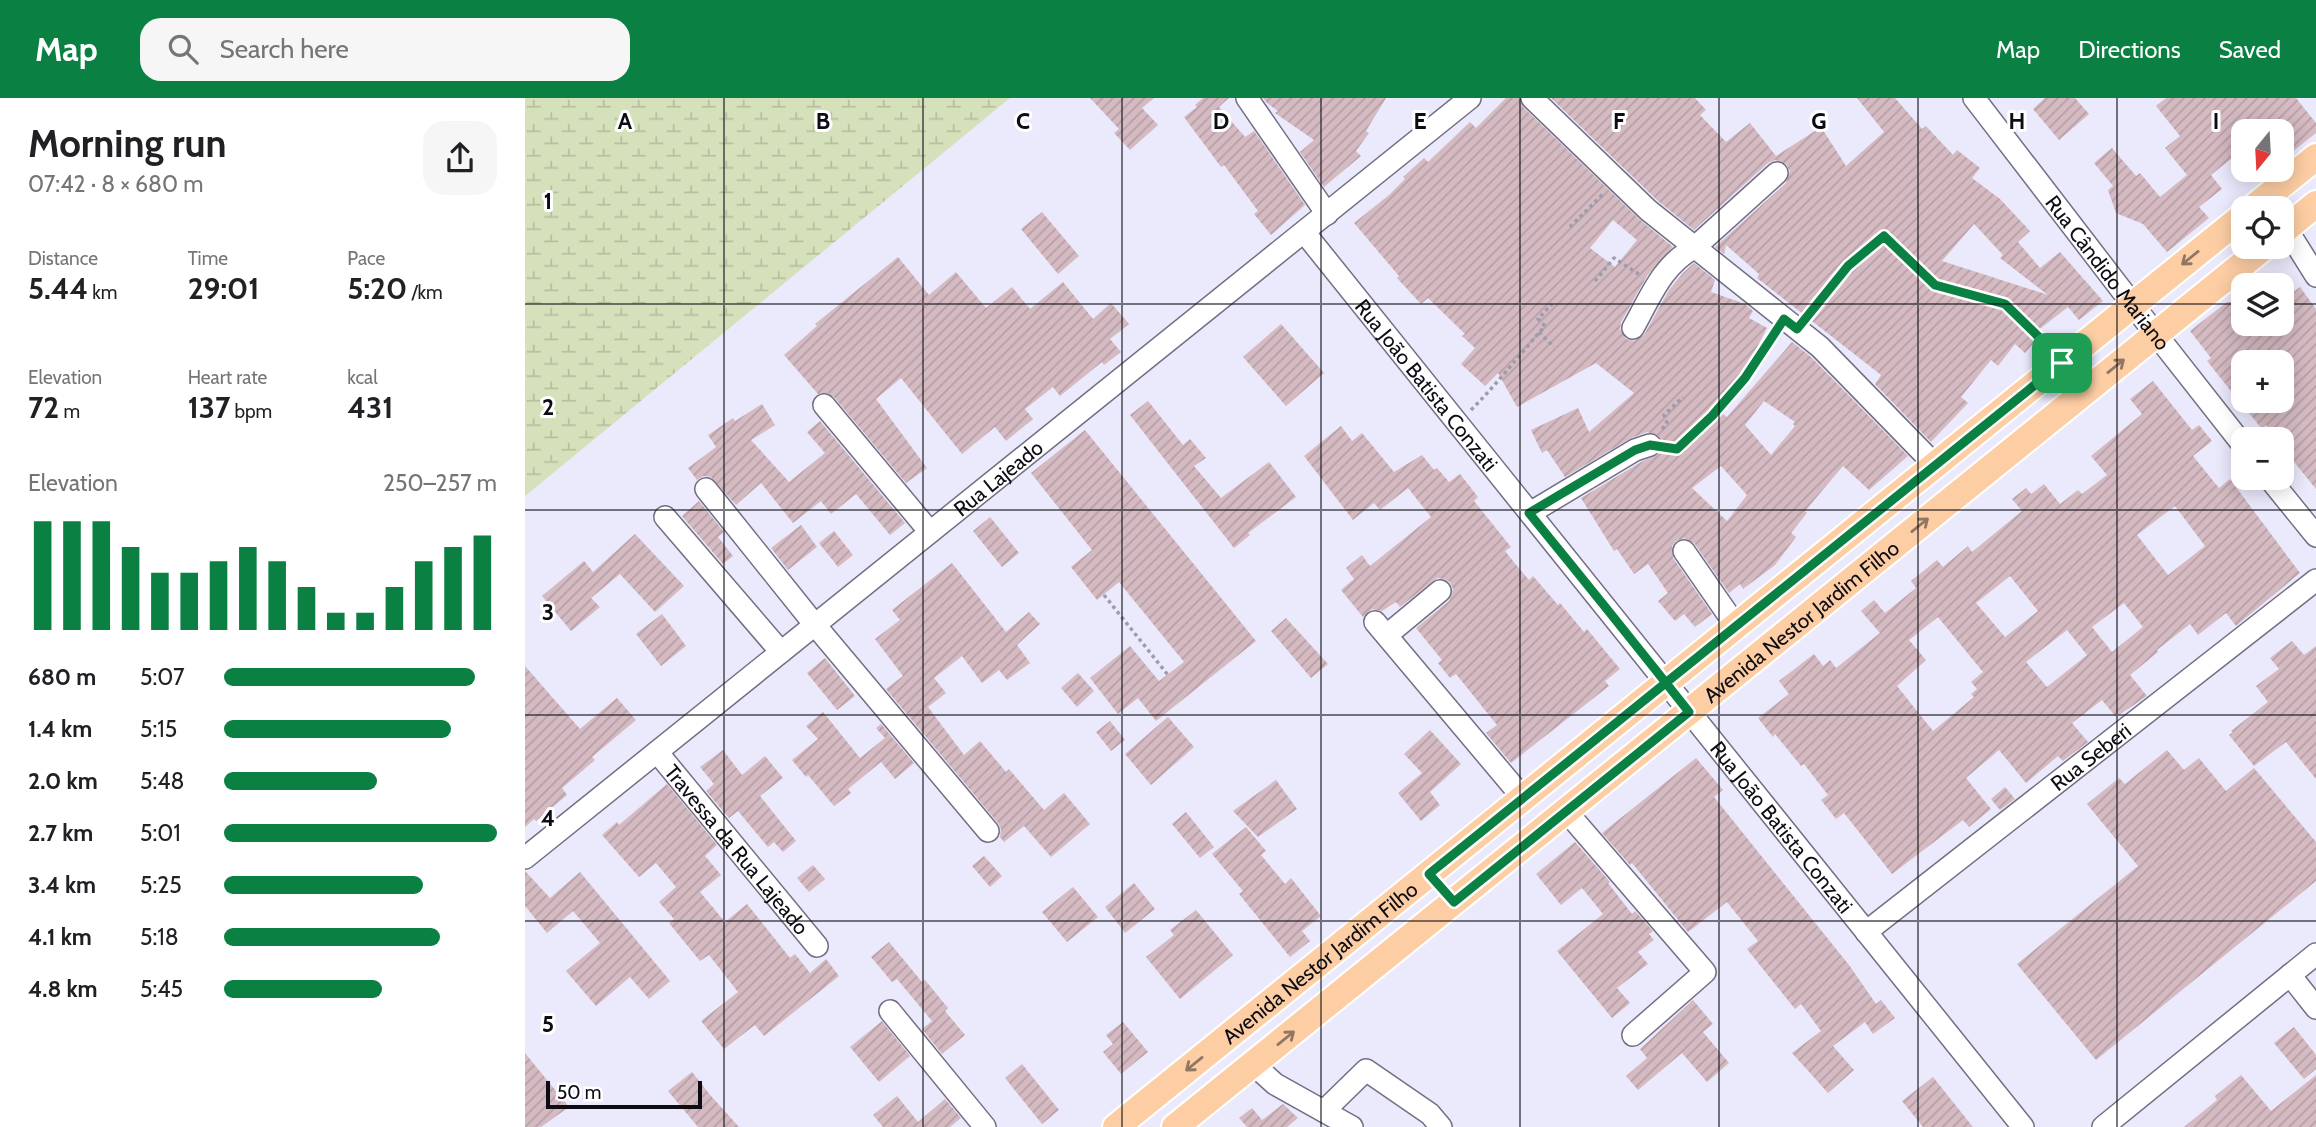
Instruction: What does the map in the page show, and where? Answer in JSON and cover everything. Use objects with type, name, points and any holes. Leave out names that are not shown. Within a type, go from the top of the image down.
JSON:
[{"type":"main road","points":[[2267,196],[2316,157]]},
{"type":"main road","points":[[2294,222],[2316,204]]},
{"type":"main road","name":"Avenida Nestor Jardim Filho","points":[[1124,1125],[1429,874],[2231,226]]},
{"type":"main road","name":"Avenida Nestor Jardim Filho","points":[[1186,1124],[1254,1064],[2249,259]]},
{"type":"main road","points":[[1429,874],[1454,902]]},
{"type":"street","name":"Rua Lajeado","points":[[525,858],[1470,98]]},
{"type":"street","points":[[1532,98],[1648,210],[1820,347],[1935,466]]},
{"type":"street","name":"Rua Cândido Mariano","points":[[1974,98],[2231,430]]},
{"type":"street","points":[[1249,99],[1327,214]]},
{"type":"street","points":[[1633,328],[1662,274],[1777,173]]},
{"type":"street","name":"Rua João Batista Conzati","points":[[1304,232],[2023,1127]]},
{"type":"street","points":[[2294,244],[2316,276]]},
{"type":"street","points":[[824,405],[930,532]]},
{"type":"street","points":[[1529,513],[1635,450],[1650,445]]},
{"type":"street","points":[[706,489],[815,625],[988,831]]},
{"type":"street","points":[[2279,490],[2316,536]]},
{"type":"street","points":[[665,517],[781,652]]},
{"type":"street","points":[[1684,551],[1736,626]]},
{"type":"street","name":"Rua Seberi","points":[[1866,932],[2316,580]]},
{"type":"street","points":[[1440,591],[1381,628],[1523,798]]},
{"type":"street","name":"Travessa da Rua Lajeado","points":[[657,752],[817,946]]},
{"type":"street","points":[[1566,811],[1705,972],[1633,1035]]},
{"type":"street","points":[[2103,1127],[2316,954]]},
{"type":"street","points":[[2290,975],[2316,1008]]},
{"type":"street","points":[[890,1011],[985,1127]]},
{"type":"street","points":[[1254,1064],[1275,1084],[1352,1127]]},
{"type":"street","points":[[1324,1111],[1366,1070],[1430,1114],[1441,1127]]},
{"type":"path","points":[[1570,227],[1618,181]]},
{"type":"path","points":[[1683,397],[1664,415],[1667,423],[1650,445],[1677,449],[1712,416],[1790,324],[1848,266],[1884,236],[1935,285],[2005,304],[2062,363]]},
{"type":"path","points":[[1595,281],[1613,258],[1656,286]]},
{"type":"path","points":[[1457,423],[1492,390],[1545,326],[1538,319],[1552,304]]},
{"type":"path","points":[[1539,332],[1554,346]]},
{"type":"path","points":[[1104,595],[1168,675]]},
{"type":"green space","points":[[525,98],[1010,98],[525,496]]},
{"type":"building","points":[[1090,98],[1154,98],[1142,108],[1158,125],[1130,150],[1114,133],[1119,129]]},
{"type":"building","points":[[1203,98],[1229,98],[1219,107],[1245,137],[1254,131],[1305,205],[1271,235],[1254,214],[1258,211],[1184,117],[1197,107],[1195,105]]},
{"type":"building","points":[[1263,98],[1386,98],[1366,131],[1369,133],[1356,151],[1361,156],[1324,187],[1300,152],[1314,140],[1275,113],[1278,111]]},
{"type":"building","points":[[1506,98],[1519,98],[1523,107],[1639,219],[1673,247],[1647,276],[1621,322],[1620,329],[1626,339],[1634,341],[1644,335],[1669,290],[1694,263],[1715,280],[1711,292],[1745,304],[1753,311],[1749,318],[1767,328],[1723,414],[1727,417],[1792,342],[1811,357],[1908,456],[1869,490],[1843,466],[1805,511],[1807,513],[1791,533],[1796,537],[1775,565],[1743,589],[1740,584],[1729,593],[1694,543],[1684,538],[1676,541],[1672,546],[1673,558],[1712,614],[1695,627],[1684,614],[1675,621],[1658,601],[1668,593],[1648,564],[1634,574],[1617,549],[1614,551],[1581,498],[1659,454],[1663,447],[1659,436],[1647,432],[1631,438],[1565,477],[1547,450],[1542,453],[1531,430],[1578,408],[1589,432],[1634,393],[1596,363],[1517,407],[1498,373],[1485,386],[1461,364],[1475,348],[1462,336],[1465,334],[1428,298],[1421,304],[1354,223],[1389,195],[1405,179],[1403,177],[1424,158],[1428,162],[1470,122],[1476,128]],"holes":[[[1613,220],[1637,240],[1615,267],[1590,248]],[[1764,401],[1795,422],[1795,426],[1771,455],[1745,425]],[[1721,466],[1747,495],[1727,521],[1692,488]]]},
{"type":"building","points":[[1551,98],[1695,98],[1706,110],[1700,115],[1726,142],[1750,123],[1776,156],[1821,127],[1846,166],[1884,132],[1857,98],[1895,98],[1922,129],[1926,126],[1953,155],[1957,150],[1980,168],[1972,178],[2000,199],[2030,231],[2018,242],[2040,268],[2060,252],[2103,301],[2079,320],[2068,307],[2032,335],[2037,339],[2025,353],[2015,344],[1998,366],[1991,360],[1961,397],[1968,403],[1931,442],[1875,384],[1881,375],[1757,278],[1759,274],[1726,245],[1724,254],[1715,247],[1786,183],[1790,171],[1786,164],[1775,160],[1768,163],[1694,230],[1657,200]],"holes":[[[1974,224],[2003,255],[2000,258],[2048,295],[1942,261]]]},
{"type":"building","points":[[2045,98],[2075,98],[2089,114],[2059,140],[2033,109]]},
{"type":"building","points":[[2166,98],[2296,98],[2316,123],[2316,133],[2294,150],[2294,119],[2231,119],[2231,159],[2211,175],[2222,189],[2199,207],[2209,218],[2167,252],[2143,224],[2116,213],[2108,190],[2113,186],[2094,163],[2112,148],[2136,176],[2140,173],[2160,197],[2187,175],[2165,148],[2180,136],[2156,106]]},
{"type":"building","points":[[1042,212],[1079,256],[1058,274],[1021,229]]},
{"type":"building","points":[[898,257],[929,295],[956,272],[986,308],[1012,287],[1030,309],[1063,282],[1093,319],[1111,303],[1129,324],[1110,339],[1121,352],[1104,365],[1102,362],[1060,396],[1053,387],[1025,409],[1033,419],[1006,441],[995,427],[962,454],[901,378],[876,399],[927,468],[906,483],[834,397],[828,393],[818,394],[784,355],[817,326],[815,324]]},
{"type":"building","points":[[2300,287],[2316,309],[2316,489],[2294,462],[2294,427],[2260,427],[2249,413],[2294,413],[2294,350],[2231,350],[2231,391],[2207,361],[2211,358],[2190,331],[2227,302],[2231,302],[2231,336],[2294,336],[2294,292]]},
{"type":"building","points":[[1281,324],[1324,373],[1286,406],[1243,357]]},
{"type":"building","points":[[2153,381],[2192,430],[2199,425],[2212,441],[2193,456],[2219,488],[2230,479],[2231,490],[2238,490],[2300,573],[2236,626],[2226,613],[2198,635],[2190,624],[2130,675],[2147,696],[2116,717],[2102,700],[2072,723],[2088,742],[2063,761],[2058,756],[2026,783],[1999,750],[1966,778],[1991,809],[1969,827],[1963,820],[1892,874],[1844,813],[1836,819],[1821,800],[1828,795],[1804,764],[1801,766],[1758,718],[1789,694],[1779,681],[1814,654],[1823,666],[1830,660],[1836,668],[1880,633],[1861,611],[1874,600],[1885,613],[1916,588],[1911,581],[1937,560],[1943,567],[1968,546],[1972,552],[2022,511],[2012,499],[2026,488],[2031,494],[2044,484],[2060,504],[2078,490],[2082,494],[2107,475],[2091,456],[2142,414],[2130,399]],"holes":[[[2175,506],[2205,546],[2168,575],[2137,535]],[[2010,576],[2038,611],[2005,637],[1976,603]],[[2124,603],[2143,627],[2112,652],[2092,627]],[[1938,617],[1983,672],[1971,682],[1977,689],[1971,694],[1974,697],[1933,731],[1897,686],[1926,660],[1909,640]],[[2067,630],[2087,655],[2047,687],[2026,662]]]},
{"type":"building","points":[[1148,401],[1183,445],[1190,439],[1206,458],[1194,466],[1221,498],[1269,462],[1296,497],[1248,533],[1250,535],[1234,548],[1130,415]]},
{"type":"building","points":[[762,404],[775,425],[751,440],[789,482],[825,453],[807,432],[820,421],[905,523],[890,535],[856,494],[831,514],[821,501],[793,523],[761,483],[736,505],[711,477],[703,476],[697,480],[688,468],[716,447],[708,435],[733,418],[735,421]]},
{"type":"building","points":[[1341,426],[1352,441],[1362,433],[1394,472],[1422,455],[1434,470],[1437,468],[1449,482],[1460,474],[1478,497],[1474,501],[1511,547],[1505,551],[1517,566],[1529,580],[1533,576],[1584,632],[1587,629],[1620,669],[1605,681],[1609,686],[1511,763],[1486,733],[1497,725],[1456,674],[1450,678],[1438,663],[1442,660],[1416,628],[1449,601],[1453,589],[1450,582],[1437,578],[1400,607],[1396,602],[1382,611],[1372,609],[1363,617],[1341,590],[1354,579],[1346,568],[1362,555],[1370,566],[1431,517],[1408,488],[1380,510],[1374,503],[1353,520],[1304,456]]},
{"type":"building","points":[[1085,430],[1256,641],[1156,721],[1138,698],[1118,714],[1090,678],[1130,646],[1159,681],[1184,662],[1119,582],[1097,600],[1071,567],[1092,550],[1031,473]]},
{"type":"building","points":[[699,501],[724,532],[718,537],[733,556],[723,564],[682,516]]},
{"type":"building","points":[[990,517],[1019,553],[1002,567],[973,531]]},
{"type":"building","points":[[801,525],[817,547],[788,570],[771,548]]},
{"type":"building","points":[[834,531],[853,555],[838,567],[819,543]]},
{"type":"building","points":[[635,534],[684,586],[655,612],[620,574],[591,598],[600,607],[571,631],[542,596],[584,561],[593,572]]},
{"type":"building","points":[[952,563],[1006,632],[1029,612],[1040,624],[1017,645],[1030,663],[1007,680],[999,670],[982,683],[962,656],[934,678],[946,693],[928,707],[964,755],[980,741],[1006,772],[1009,769],[1044,810],[1064,793],[1090,824],[1051,857],[1024,826],[1004,842],[1000,837],[1001,829],[998,823],[886,689],[903,676],[875,639],[900,620],[892,610]]},
{"type":"building","points":[[662,614],[686,646],[661,666],[636,634]]},
{"type":"building","points":[[1286,618],[1328,664],[1311,678],[1271,631]]},
{"type":"building","points":[[2292,641],[2304,655],[2316,646],[2316,779],[2286,742],[2254,766],[2229,735],[2268,702],[2256,686],[2279,669],[2270,658]]},
{"type":"building","points":[[825,658],[855,696],[837,710],[807,673]]},
{"type":"building","points":[[525,666],[580,729],[617,698],[636,720],[592,757],[595,760],[562,788],[567,795],[525,827]]},
{"type":"building","points":[[1078,673],[1094,691],[1077,707],[1061,688]]},
{"type":"building","points":[[823,712],[860,758],[885,738],[876,728],[881,724],[914,763],[895,779],[881,762],[848,789],[851,793],[834,806],[792,760],[818,739],[806,726]]},
{"type":"building","points":[[1168,717],[1194,747],[1151,785],[1125,754]]},
{"type":"building","points":[[1110,721],[1125,740],[1111,751],[1096,732]]},
{"type":"building","points":[[1430,730],[1461,764],[1430,792],[1440,805],[1421,821],[1398,793],[1422,773],[1404,754]]},
{"type":"building","points":[[723,750],[742,775],[765,756],[783,778],[760,796],[796,841],[783,852],[774,842],[768,847],[738,811],[729,818],[706,791],[714,784],[700,767]]},
{"type":"building","points":[[2167,750],[2184,770],[2199,758],[2226,791],[2254,768],[2316,842],[2316,881],[2096,1060],[2017,964],[2138,866],[2087,804],[2119,778],[2125,784]]},
{"type":"building","points":[[1696,758],[1723,790],[1714,797],[1849,965],[1876,1004],[1881,1000],[1895,1018],[1873,1034],[1865,1022],[1833,1046],[1854,1070],[1828,1093],[1792,1053],[1821,1031],[1801,1004],[1795,1009],[1747,949],[1758,941],[1727,902],[1688,932],[1632,863],[1630,865],[1602,833]]},
{"type":"building","points":[[1276,780],[1297,809],[1258,837],[1233,811]]},
{"type":"building","points":[[667,784],[717,845],[705,856],[721,875],[700,892],[725,922],[747,904],[790,958],[795,954],[810,973],[826,959],[839,976],[764,1036],[755,1025],[724,1049],[701,1021],[738,992],[709,955],[700,961],[669,923],[674,919],[659,902],[676,887],[656,863],[639,877],[602,835],[617,822],[619,825]]},
{"type":"building","points":[[2005,787],[2015,799],[2000,810],[1991,799]]},
{"type":"building","points":[[1186,812],[1214,847],[1200,858],[1172,824]]},
{"type":"building","points":[[1246,827],[1266,851],[1261,855],[1285,884],[1291,878],[1321,916],[1302,931],[1310,941],[1290,957],[1239,894],[1243,891],[1212,854]]},
{"type":"building","points":[[1575,842],[1610,882],[1608,883],[1632,914],[1635,911],[1653,931],[1649,934],[1654,940],[1638,952],[1648,964],[1617,988],[1630,1003],[1612,1018],[1557,951],[1603,914],[1582,888],[1561,905],[1536,874]]},
{"type":"building","points":[[984,856],[1002,876],[990,887],[972,866]]},
{"type":"building","points":[[813,865],[825,879],[809,892],[797,878]]},
{"type":"building","points":[[525,871],[550,898],[580,872],[670,981],[649,999],[630,977],[596,1006],[566,971],[600,943],[573,911],[547,933],[525,906]]},
{"type":"building","points":[[1134,883],[1155,909],[1125,933],[1105,907]]},
{"type":"building","points":[[1073,887],[1098,917],[1067,942],[1042,912]]},
{"type":"building","points":[[1196,910],[1233,955],[1180,999],[1146,957],[1174,935],[1170,930]]},
{"type":"building","points":[[889,942],[948,1008],[945,1011],[965,1035],[942,1054],[922,1029],[932,1021],[897,979],[892,982],[871,957]]},
{"type":"building","points":[[1693,1000],[1713,1024],[1703,1032],[1729,1063],[1707,1082],[1682,1053],[1638,1090],[1626,1076],[1647,1058],[1640,1049]]},
{"type":"building","points":[[882,1021],[910,1056],[879,1082],[850,1047]]},
{"type":"building","points":[[1123,1022],[1148,1052],[1121,1074],[1103,1052],[1113,1044],[1106,1035]]},
{"type":"building","points":[[2294,1027],[2316,1055],[2316,1069],[2304,1079],[2274,1043]]},
{"type":"building","points":[[525,1053],[569,1107],[541,1127],[525,1127]]},
{"type":"building","points":[[1022,1064],[1059,1110],[1042,1124],[1005,1078]]},
{"type":"building","points":[[692,1072],[739,1127],[698,1127],[668,1091]]},
{"type":"building","points":[[2241,1075],[2271,1111],[2316,1075],[2316,1127],[2184,1127],[2217,1100],[2215,1096]]},
{"type":"building","points":[[1933,1077],[1973,1127],[1923,1127],[1902,1101]]},
{"type":"building","points":[[897,1096],[918,1122],[945,1099],[961,1118],[950,1127],[883,1127],[873,1115]]},
{"type":"building","points":[[1283,1104],[1298,1118],[1287,1127],[1247,1127],[1239,1118],[1252,1108],[1262,1120]]},
{"type":"route","points":[[2062,363],[1802,572],[1666,683],[1429,874],[1454,902],[1689,712],[1666,683],[1529,513],[1635,450],[1650,445],[1677,449],[1712,416],[1745,378],[1784,319],[1797,329],[1848,266],[1884,236],[1935,285],[2005,304],[2062,363]]}]
